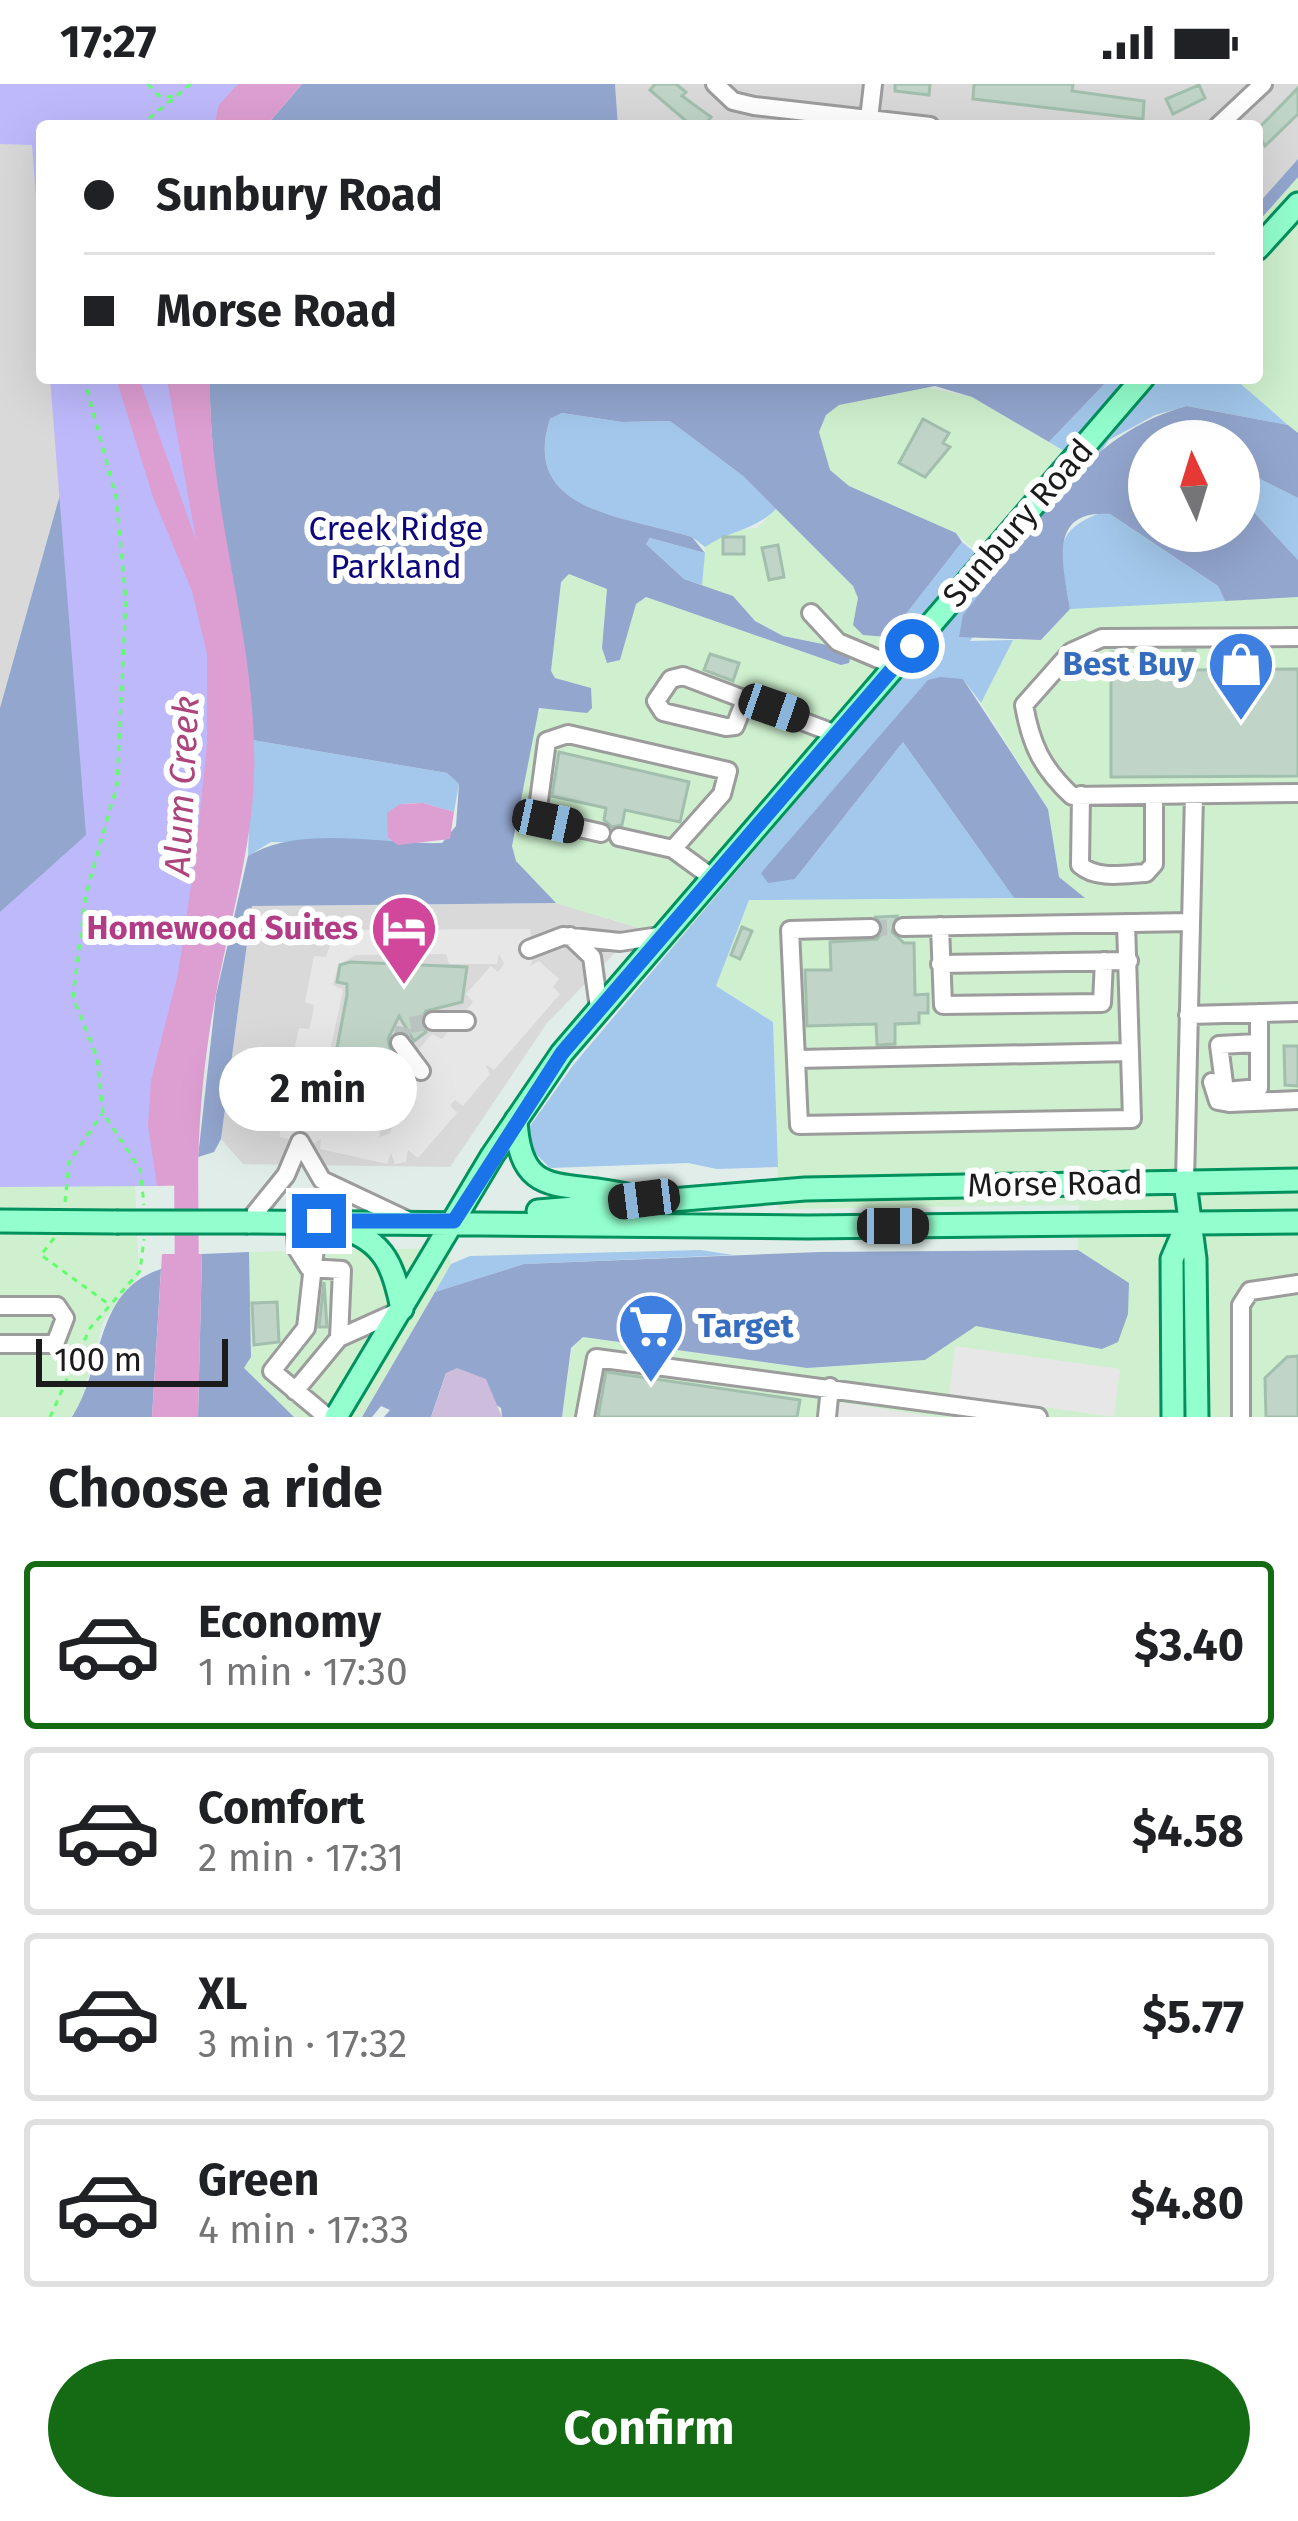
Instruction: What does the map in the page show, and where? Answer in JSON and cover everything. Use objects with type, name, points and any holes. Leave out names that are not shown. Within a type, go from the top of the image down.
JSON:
[{"type":"main road","points":[[1263,242],[1295,213]]},
{"type":"main road","name":"Sunbury Road","points":[[331,1417],[402,1310],[516,1120],[599,1008],[1138,384]]},
{"type":"main road","points":[[516,1120],[519,1160],[528,1173],[543,1181],[644,1199]]},
{"type":"main road","name":"Morse Road","points":[[454,1221],[644,1199],[805,1189],[1298,1180]]},
{"type":"main road","points":[[1185,1182],[1187,1224],[1196,1258],[1196,1417]]},
{"type":"main road","name":"Morse Road","points":[[0,1221],[806,1227],[1298,1222]]},
{"type":"main road","points":[[319,1221],[364,1235],[386,1253],[402,1310]]},
{"type":"main road","points":[[1170,1415],[1172,1259],[1187,1224]]},
{"type":"street","points":[[715,84],[733,100],[754,106],[877,120]]},
{"type":"street","points":[[868,119],[872,84]]},
{"type":"street","points":[[1225,120],[1264,84]]},
{"type":"street","points":[[811,613],[838,642],[895,667]]},
{"type":"street","points":[[1298,637],[1102,638],[1071,652],[1047,672],[1024,705],[1030,740],[1046,771],[1072,796],[1298,793]]},
{"type":"street","points":[[746,698],[735,725],[727,728],[664,712],[656,701],[671,679],[683,676],[746,698],[836,734]]},
{"type":"street","points":[[673,849],[722,794],[728,770],[568,734],[547,741],[538,808],[548,821],[673,849],[710,876]]},
{"type":"street","points":[[1081,795],[1080,865],[1089,873],[1115,874],[1146,873],[1154,864],[1154,795]]},
{"type":"street","points":[[1185,1182],[1194,795]]},
{"type":"street","points":[[871,928],[790,930],[799,1125],[1132,1119],[1126,922]]},
{"type":"street","points":[[903,927],[1191,922]]},
{"type":"street","points":[[940,926],[943,1005],[1102,1003],[1104,961]]},
{"type":"street","points":[[529,949],[570,935],[620,942],[659,936]]},
{"type":"street","points":[[570,935],[592,957],[599,1008]]},
{"type":"street","points":[[940,964],[1129,961]]},
{"type":"street","points":[[1188,1015],[1298,1012]]},
{"type":"street","points":[[1219,1046],[1225,1091],[1259,1088],[1259,1013]]},
{"type":"street","points":[[433,1021],[466,1021]]},
{"type":"street","points":[[400,1043],[421,1071]]},
{"type":"street","points":[[1257,1043],[1210,1047],[1212,1091],[1218,1101],[1298,1100]]},
{"type":"street","points":[[796,1059],[1130,1052]]},
{"type":"street","points":[[248,1222],[286,1175],[300,1142],[322,1180],[409,1221]]},
{"type":"street","points":[[319,1221],[319,1250],[309,1268],[305,1328],[272,1371],[331,1417]]},
{"type":"street","points":[[295,1222],[297,1249],[309,1268]]},
{"type":"street","points":[[309,1268],[342,1270],[339,1337]]},
{"type":"street","points":[[1241,1417],[1240,1305],[1250,1291],[1298,1284]]},
{"type":"street","points":[[0,1306],[57,1306],[65,1318],[55,1344],[0,1344]]},
{"type":"street","points":[[295,1390],[339,1337],[402,1310]]},
{"type":"street","points":[[586,1417],[596,1358],[1038,1417]]},
{"type":"street","points":[[826,1417],[830,1387]]},
{"type":"path","points":[[148,84],[159,96],[176,97]]},
{"type":"path","points":[[148,120],[191,84]]},
{"type":"path","points":[[158,112],[159,96]]},
{"type":"path","points":[[50,1417],[90,1328],[107,1303],[140,1271],[144,1259],[144,1180],[103,1113],[98,1057],[76,1014],[74,965],[86,894],[117,785],[126,600],[116,497],[86,384]]},
{"type":"path","points":[[65,1191],[69,1162],[103,1113]]},
{"type":"path","points":[[66,1222],[41,1255],[107,1303]]},
{"type":"shaded area","points":[[0,84],[265,84],[248,120],[36,120],[36,198],[32,145],[0,144]]},
{"type":"shaded area","points":[[238,84],[302,84],[271,120],[215,120],[219,105]]},
{"type":"shaded area","points":[[615,84],[1298,84],[1298,159],[1263,198],[1263,120],[618,120]]},
{"type":"shaded area","points":[[0,140],[36,146],[36,384],[56,384],[64,479],[0,708]]},
{"type":"shaded area","points":[[1298,177],[1298,433],[1241,384],[1263,384],[1263,216]]},
{"type":"shaded area","points":[[50,384],[180,384],[222,626],[178,1139],[157,1186],[0,1187],[0,912],[86,835]]},
{"type":"shaded area","points":[[118,384],[141,384],[204,563],[214,554],[192,384],[210,384],[217,478],[249,677],[254,778],[244,860],[208,1041],[198,1185],[157,1186],[148,1125],[151,1081],[178,974],[207,744],[207,654],[192,591],[153,497]]},
{"type":"shaded area","points":[[1104,384],[1124,384],[1064,451],[1049,442]]},
{"type":"shaded area","points":[[1149,384],[1241,384],[1288,425],[1187,406],[1146,420],[1128,420],[1128,430],[1109,440],[970,641],[1013,640],[981,703],[963,679],[761,873],[795,879],[903,742],[1014,898],[749,900],[716,986],[773,1022],[778,1167],[717,1169],[688,1163],[550,1168],[533,1151],[524,1152],[528,1129],[574,1064]]},
{"type":"shaded area","points":[[919,386],[972,397],[1080,461],[994,568],[956,533],[849,486],[829,470],[819,432],[826,415],[839,405]]},
{"type":"shaded area","points":[[562,413],[622,422],[670,421],[743,476],[776,509],[705,547],[692,537],[585,505],[564,492],[550,474],[545,450],[550,419]]},
{"type":"shaded area","points":[[1260,479],[1298,498],[1298,560],[1260,519]]},
{"type":"shaded area","points":[[776,509],[853,586],[858,598],[854,626],[863,635],[888,637],[918,658],[671,949],[639,928],[556,903],[516,861],[512,846],[532,720],[546,705],[587,713],[590,688],[555,678],[551,672],[561,581],[569,574],[607,589],[602,648],[607,663],[620,660],[636,603],[646,597],[841,665],[851,650],[783,636],[755,621],[733,596],[702,585],[705,547],[726,532],[757,528]]},
{"type":"shaded area","points":[[1110,514],[1128,526],[1128,552],[1167,552],[1218,586],[1225,601],[1070,609],[1062,550],[1071,530],[1083,521]]},
{"type":"shaded area","points":[[650,538],[705,553],[702,585],[684,579],[646,544]]},
{"type":"shaded area","points":[[962,542],[977,554],[900,645],[888,637]]},
{"type":"shaded area","points":[[1298,597],[1298,1417],[562,1417],[572,1348],[583,1337],[807,1368],[925,1360],[976,1325],[1102,1349],[1128,1283],[1078,1250],[1079,1205],[779,1209],[773,1022],[716,986],[749,900],[1083,898],[1059,877],[1048,809],[981,703],[1013,640],[1042,640],[1070,609],[1085,604]]},
{"type":"shaded area","points":[[252,740],[447,773],[459,784],[454,812],[423,803],[400,804],[388,838],[398,845],[271,842],[248,856]]},
{"type":"shaded area","points":[[423,803],[454,812],[450,839],[398,845],[388,838],[387,813],[400,804]]},
{"type":"shaded area","points":[[556,903],[639,928],[547,1023],[450,1167],[243,1164],[221,1139],[252,906]]},
{"type":"shaded area","points":[[530,929],[534,956],[530,966],[539,961],[559,979],[553,987],[560,994],[494,1070],[485,1064],[490,1074],[463,1106],[455,1100],[450,1105],[457,1113],[418,1158],[408,1150],[406,1162],[395,1164],[391,1153],[387,1164],[320,1149],[321,1139],[313,1144],[280,1137],[279,1121],[290,1120],[280,1115],[299,1028],[309,1029],[312,1018],[314,1005],[305,1002],[314,956],[326,957],[335,930]],"holes":[[[446,954],[449,964],[497,964],[499,954],[504,964],[498,972],[491,966],[466,994],[473,1002],[442,1039],[432,1034],[418,1050],[424,1059],[396,1067],[384,1123],[393,1126],[390,1133],[380,1137],[379,1126],[317,1113],[315,1121],[310,1120],[307,1108],[318,1108],[343,990],[333,985],[338,966],[355,955]]]},
{"type":"shaded area","points":[[135,1185],[139,1276],[103,1322],[80,1404],[72,1417],[0,1417],[0,1187]]},
{"type":"shaded area","points":[[448,1248],[451,1264],[362,1417],[294,1417],[243,1368],[251,1357],[249,1252]]},
{"type":"shaded area","points":[[701,1250],[733,1255],[524,1264],[435,1292],[451,1264],[470,1256]]},
{"type":"shaded area","points":[[162,1254],[202,1254],[198,1417],[152,1417]]},
{"type":"shaded area","points":[[955,1346],[1120,1369],[1114,1417],[949,1394]]},
{"type":"shaded area","points":[[457,1368],[486,1379],[502,1417],[431,1417],[446,1373]]},
{"type":"shaded area","points":[[837,1402],[936,1417],[835,1417]]},
{"type":"green space","points":[[302,84],[615,84],[618,120],[271,120]]},
{"type":"green space","points":[[1298,159],[1298,177],[1263,216],[1263,198]]},
{"type":"green space","points":[[141,384],[192,384],[214,554],[209,562]]},
{"type":"green space","name":"Creek Ridge Parkland","points":[[210,384],[1104,384],[1049,442],[972,397],[935,386],[839,405],[826,415],[819,432],[830,470],[849,486],[956,533],[962,542],[888,637],[863,635],[853,625],[858,598],[853,586],[743,476],[670,421],[622,422],[562,413],[550,419],[545,450],[550,474],[564,492],[610,515],[692,537],[705,553],[650,538],[646,544],[684,579],[733,596],[755,621],[783,636],[852,650],[849,663],[841,665],[646,597],[636,604],[620,660],[607,663],[602,648],[607,589],[569,574],[561,582],[551,671],[555,678],[591,688],[592,708],[587,713],[539,708],[512,846],[516,861],[556,903],[252,906],[221,1139],[214,1152],[198,1157],[216,995],[248,856],[269,846],[317,838],[442,843],[456,826],[459,784],[447,773],[252,740],[211,424]]},
{"type":"green space","points":[[1187,406],[1288,425],[1298,433],[1298,498],[1260,479],[1260,420],[1150,420]]},
{"type":"green space","points":[[1128,433],[1128,526],[1110,514],[1089,515],[1067,531],[1063,560],[1070,609],[1041,640],[959,637],[963,615],[1035,521],[1087,463]]},
{"type":"green space","points":[[64,480],[207,654],[0,984],[0,708]]},
{"type":"green space","points":[[1260,519],[1298,560],[1298,597],[1225,601],[1218,586],[1167,552],[1260,552]]},
{"type":"green space","points":[[963,679],[1048,809],[1059,877],[1085,898],[1014,898],[903,742],[795,879],[768,883],[761,873],[928,680]]},
{"type":"green space","points":[[1078,1250],[1129,1283],[1128,1314],[1118,1342],[1102,1349],[976,1326],[925,1360],[807,1368],[583,1337],[571,1348],[562,1417],[502,1417],[501,1408],[446,1373],[431,1417],[384,1417],[390,1410],[381,1406],[372,1417],[362,1417],[435,1292],[524,1264],[820,1252]]},
{"type":"green space","points":[[249,1252],[251,1357],[244,1368],[294,1417],[198,1417],[202,1254]]},
{"type":"green space","points":[[161,1269],[152,1417],[72,1417],[112,1312],[123,1294]]},
{"type":"building","points":[[655,84],[676,84],[686,92],[682,96],[711,117],[685,120],[650,90]]},
{"type":"building","points":[[895,84],[930,84],[929,95],[895,91]]},
{"type":"building","points":[[974,84],[1073,84],[1072,91],[1144,101],[1143,119],[973,99]]},
{"type":"building","points":[[1199,85],[1205,98],[1173,114],[1166,99]]},
{"type":"building","points":[[1298,88],[1298,114],[1265,146],[1263,124]]},
{"type":"building","points":[[923,419],[949,433],[943,443],[950,447],[925,477],[899,463]]},
{"type":"building","points":[[723,537],[744,537],[744,554],[723,554]]},
{"type":"building","points":[[778,545],[784,577],[769,580],[762,548]]},
{"type":"building","name":"Best Buy","points":[[1183,650],[1195,650],[1195,670],[1298,669],[1298,776],[1111,777],[1111,652],[1122,652],[1125,669],[1183,668]]},
{"type":"building","points":[[710,654],[739,663],[733,681],[704,670]]},
{"type":"building","points":[[559,752],[689,782],[680,822],[625,810],[622,825],[612,827],[604,820],[606,808],[552,796]]},
{"type":"building","points":[[897,916],[892,932],[904,943],[914,943],[915,995],[928,994],[928,1013],[919,1013],[919,1023],[895,1024],[895,1044],[877,1045],[876,1024],[807,1026],[805,970],[831,970],[830,942],[877,939],[884,929],[876,917]]},
{"type":"building","points":[[742,927],[752,931],[740,959],[731,955]]},
{"type":"building","points":[[340,965],[467,967],[462,1002],[426,1011],[420,1022],[426,1032],[414,1041],[399,1016],[388,1039],[391,1053],[372,1121],[325,1111],[347,995],[347,984],[337,982]]},
{"type":"building","points":[[1284,1046],[1298,1046],[1298,1086],[1285,1085]]},
{"type":"building","points":[[324,1282],[327,1327],[319,1327]]},
{"type":"building","points":[[277,1302],[279,1342],[254,1345],[252,1303]]},
{"type":"building","points":[[1298,1356],[1298,1417],[1266,1417],[1265,1378],[1287,1357]]},
{"type":"building","name":"Target","points":[[606,1372],[800,1400],[797,1417],[598,1417]]},
{"type":"waterway","name":"Alum Creek","points":[[180,384],[217,588]]},
{"type":"waterway","name":"Alum Creek","points":[[186,1154],[187,1287]]},
{"type":"tunnel","points":[[871,928],[903,927]]},
{"type":"tunnel","points":[[400,1043],[404,1026],[433,1021]]},
{"type":"place","name":"Best Buy","points":[[1241,723]]},
{"type":"place","name":"Homewood Suites","points":[[404,987]]},
{"type":"place","name":"Target","points":[[651,1385]]},
{"type":"route","points":[[319,1221],[454,1221],[562,1053],[912,646]]}]
